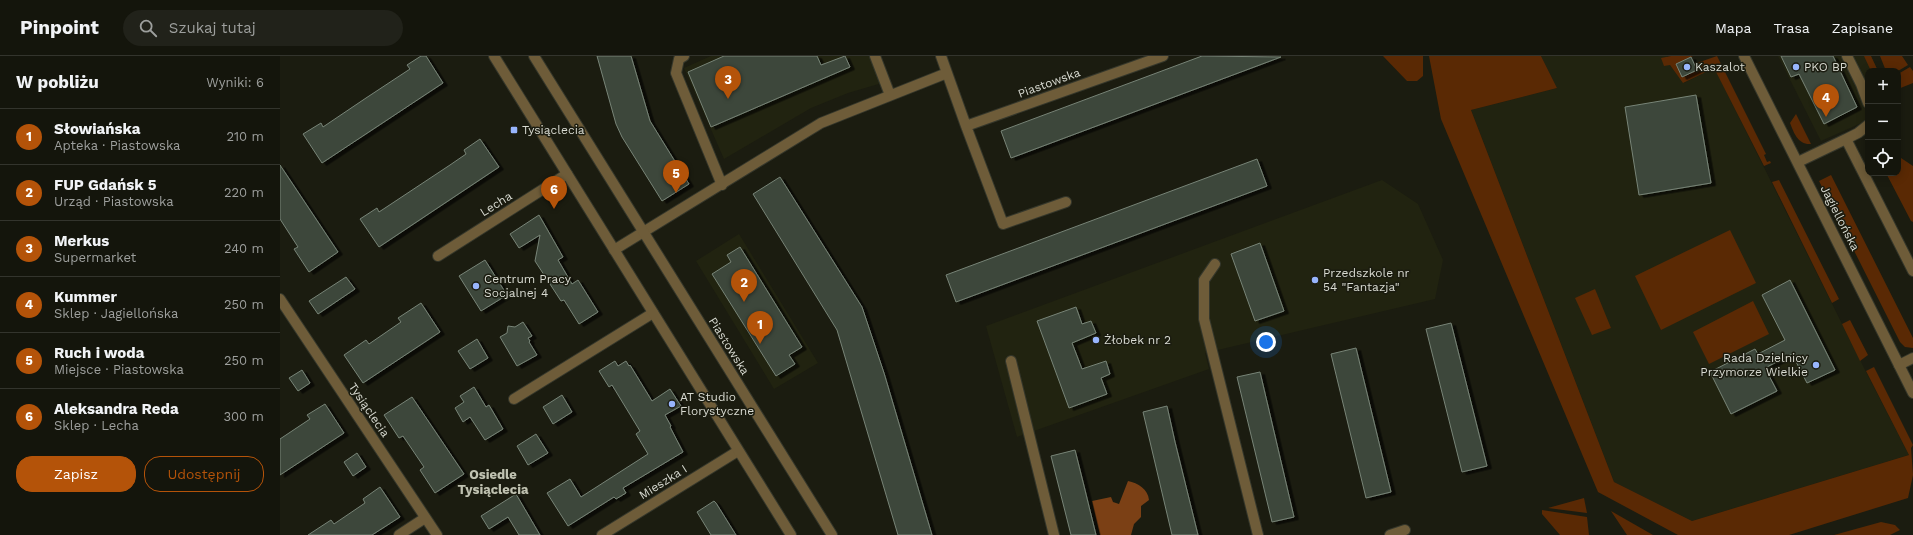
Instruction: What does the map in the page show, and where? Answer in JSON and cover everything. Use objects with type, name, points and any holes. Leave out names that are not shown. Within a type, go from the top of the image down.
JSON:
[{"type":"street","points":[[494,56],[791,535]]},
{"type":"street","name":"Piastowska","points":[[534,56],[832,535]]},
{"type":"street","points":[[684,56],[679,60],[676,73],[722,184]]},
{"type":"street","points":[[875,56],[890,94]]},
{"type":"street","points":[[941,56],[1003,224],[1066,202]]},
{"type":"street","name":"Piastowska","points":[[966,126],[1163,56]]},
{"type":"street","name":"Jagiellońska","points":[[1744,56],[1913,393]]},
{"type":"street","points":[[1847,56],[1865,95]]},
{"type":"street","points":[[614,250],[821,123],[890,94],[947,73]]},
{"type":"street","points":[[1798,162],[1858,133],[1865,127]]},
{"type":"street","points":[[1846,139],[1913,271]]},
{"type":"street","name":"Lecha","points":[[438,256],[567,174]]},
{"type":"street","points":[[1215,264],[1204,280],[1204,319],[1258,535]]},
{"type":"street","name":"Tysiąclecia","points":[[280,299],[437,535]]},
{"type":"street","points":[[514,399],[653,313]]},
{"type":"street","points":[[1899,365],[1913,358]]},
{"type":"street","points":[[1010,361],[1054,535]]},
{"type":"street","name":"Mieszka I","points":[[602,535],[738,451]]},
{"type":"street","points":[[399,535],[425,518]]},
{"type":"street","points":[[1390,535],[1405,530]]},
{"type":"shaded area","points":[[711,56],[870,56],[882,83],[848,93],[811,108],[724,159],[684,68]]},
{"type":"shaded area","points":[[1383,56],[1423,56],[1423,76],[1417,81],[1407,81]]},
{"type":"shaded area","points":[[1429,56],[1541,56],[1557,88],[1471,110],[1614,482],[1692,521],[1909,455],[1866,371],[1874,367],[1913,445],[1911,448],[1913,475],[1908,498],[1789,535],[1678,535],[1598,492],[1441,119]]},
{"type":"shaded area","points":[[1541,56],[1667,56],[1670,65],[1684,83],[1714,67],[1909,455],[1692,521],[1614,482],[1471,110],[1557,88]]},
{"type":"shaded area","points":[[1671,56],[1693,56],[1676,64],[1683,77],[1697,70],[1694,64],[1717,56],[1766,154],[1764,155],[1767,162],[1770,161],[1771,163],[1764,166],[1714,68],[1683,83],[1670,65],[1664,66],[1661,58]]},
{"type":"shaded area","points":[[1778,56],[1871,56],[1877,68],[1865,68],[1865,121],[1821,141]]},
{"type":"shaded area","points":[[1864,56],[1871,56],[1877,68],[1870,68]]},
{"type":"shaded area","points":[[1880,56],[1902,56],[1908,65],[1901,69],[1885,68]]},
{"type":"shaded area","points":[[1910,67],[1913,71],[1913,83],[1901,88],[1901,72]]},
{"type":"shaded area","points":[[1796,114],[1811,144],[1803,143],[1797,138],[1793,131],[1790,123]]},
{"type":"shaded area","points":[[1901,158],[1913,166],[1913,222],[1911,221],[1888,176],[1901,176]]},
{"type":"shaded area","points":[[1831,175],[1913,338],[1913,348],[1905,347],[1900,342],[1819,181]]},
{"type":"shaded area","points":[[1382,180],[1418,204],[1443,260],[1435,299],[1205,353],[1209,369],[1017,437],[986,326]]},
{"type":"shaded area","points":[[1779,180],[1839,299],[1832,303],[1772,182]]},
{"type":"shaded area","points":[[1730,230],[1756,283],[1661,330],[1635,276]]},
{"type":"shaded area","points":[[739,234],[818,363],[774,389],[696,261]]},
{"type":"shaded area","points":[[1595,289],[1611,328],[1592,335],[1575,298]]},
{"type":"shaded area","points":[[1753,301],[1769,334],[1709,364],[1693,332]]},
{"type":"shaded area","points":[[1850,320],[1868,355],[1860,361],[1842,324]]},
{"type":"shaded area","points":[[1128,481],[1142,487],[1147,493],[1149,500],[1141,506],[1141,517],[1134,524],[1131,535],[1100,535],[1092,501],[1111,497],[1113,502],[1119,504]]},
{"type":"shaded area","points":[[1584,498],[1587,513],[1548,508]]},
{"type":"shaded area","points":[[1542,510],[1587,517],[1589,535],[1560,535],[1542,514]]},
{"type":"shaded area","points":[[1611,511],[1653,535],[1627,535]]},
{"type":"shaded area","points":[[1881,522],[1895,525],[1900,530],[1890,535],[1834,535]]},
{"type":"building","points":[[421,56],[426,56],[443,83],[322,163],[303,134],[321,123],[323,127],[410,69],[407,65]]},
{"type":"building","points":[[597,56],[631,56],[650,121],[689,184],[662,201],[622,137],[616,124]]},
{"type":"building","points":[[724,56],[817,56],[821,65],[845,56],[850,67],[711,127],[688,72]]},
{"type":"building","points":[[1202,56],[1281,57],[1011,158],[1001,131]]},
{"type":"building","points":[[1781,56],[1833,56],[1857,107],[1824,124],[1799,74],[1791,77]]},
{"type":"building","name":"Kaszalot","points":[[1691,57],[1697,70],[1682,77],[1676,64]]},
{"type":"building","points":[[1696,95],[1711,183],[1639,195],[1625,107]]},
{"type":"building","points":[[480,139],[499,167],[379,247],[360,219],[377,208],[379,212],[450,165],[466,154],[464,150]]},
{"type":"building","points":[[1257,159],[1267,186],[956,302],[946,275]]},
{"type":"building","points":[[280,165],[338,252],[309,272],[294,249],[298,247],[280,219]]},
{"type":"building","points":[[780,177],[862,307],[884,373],[932,535],[898,535],[837,330],[753,194]]},
{"type":"building","points":[[539,215],[563,257],[558,260],[572,284],[578,280],[598,312],[579,324],[564,300],[561,301],[535,261],[540,235],[519,248],[510,234]]},
{"type":"building","points":[[1260,243],[1284,311],[1255,321],[1231,254]]},
{"type":"building","points":[[740,247],[802,347],[789,355],[795,364],[776,376],[712,274],[731,262],[727,255]]},
{"type":"building","points":[[485,260],[507,295],[481,311],[459,276]]},
{"type":"building","points":[[346,277],[355,289],[318,314],[309,301]]},
{"type":"building","points":[[1790,280],[1835,370],[1807,383],[1792,354],[1765,368],[1777,391],[1731,414],[1710,372],[1755,349],[1758,354],[1785,340],[1762,295]]},
{"type":"building","points":[[421,303],[440,332],[363,383],[344,355],[366,340],[369,344],[401,322],[398,318]]},
{"type":"building","points":[[1076,307],[1082,324],[1091,321],[1096,333],[1072,343],[1082,369],[1106,361],[1110,374],[1101,378],[1107,394],[1069,408],[1037,321]]},
{"type":"building","points":[[523,322],[532,336],[528,338],[530,341],[529,342],[537,355],[517,366],[500,337],[507,333],[508,326],[515,327]]},
{"type":"building","points":[[1451,323],[1487,466],[1462,472],[1426,329]]},
{"type":"building","points":[[477,339],[488,358],[470,369],[458,351]]},
{"type":"building","points":[[1356,348],[1391,492],[1366,498],[1331,354]]},
{"type":"building","points":[[615,361],[618,366],[626,361],[629,366],[630,365],[652,401],[670,389],[681,406],[665,415],[683,452],[623,488],[626,493],[616,499],[614,497],[568,526],[547,493],[570,479],[581,497],[648,454],[636,434],[640,431],[612,385],[609,387],[599,371]]},
{"type":"building","points":[[302,370],[310,383],[298,391],[289,378]]},
{"type":"building","points":[[1260,372],[1294,517],[1272,522],[1237,377]]},
{"type":"building","points":[[474,387],[486,407],[489,405],[503,429],[485,440],[470,417],[463,422],[455,408],[464,402],[460,396]]},
{"type":"building","points":[[562,395],[572,412],[553,424],[543,407]]},
{"type":"building","points":[[412,397],[464,474],[435,493],[420,470],[424,467],[403,436],[399,438],[384,415]]},
{"type":"building","points":[[325,404],[344,433],[280,475],[280,439],[310,419],[307,415]]},
{"type":"building","points":[[1167,406],[1198,535],[1172,535],[1143,412]]},
{"type":"building","points":[[536,434],[548,453],[528,465],[517,446]]},
{"type":"building","points":[[1075,450],[1096,535],[1071,535],[1051,456]]},
{"type":"building","points":[[357,453],[366,467],[353,476],[344,462]]},
{"type":"building","points":[[380,487],[400,517],[372,535],[308,535],[331,520],[334,524],[365,503],[363,499]]},
{"type":"building","points":[[516,494],[540,535],[519,535],[508,517],[489,529],[481,516]]},
{"type":"building","points":[[714,501],[736,535],[711,535],[697,512]]},
{"type":"place","name":"Kaszalot","points":[[1687,67]]},
{"type":"place","name":"PKO BP","points":[[1796,67]]},
{"type":"place","name":"Merkus","points":[[728,99]]},
{"type":"place","name":"Kummer","points":[[1826,117]]},
{"type":"place","name":"Tysiąclecia","points":[[514,130]]},
{"type":"place","name":"Ruch i woda","points":[[676,193]]},
{"type":"place","name":"Aleksandra Reda","points":[[554,209]]},
{"type":"place","name":"Przedszkole nr 54 \"Fantazja\"","points":[[1315,280]]},
{"type":"place","name":"Centrum Pracy Socjalnej 4","points":[[476,286]]},
{"type":"place","name":"FUP Gdańsk 5","points":[[744,302]]},
{"type":"place","name":"Żłobek nr 2","points":[[1096,340]]},
{"type":"place","name":"Słowiańska","points":[[760,344]]},
{"type":"place","name":"Rada Dzielnicy Przymorze Wielkie","points":[[1816,365]]},
{"type":"place","name":"AT Studio Florystyczne","points":[[672,404]]},
{"type":"district","name":"Osiedle Tysiąclecia","points":[[493,482]]}]
